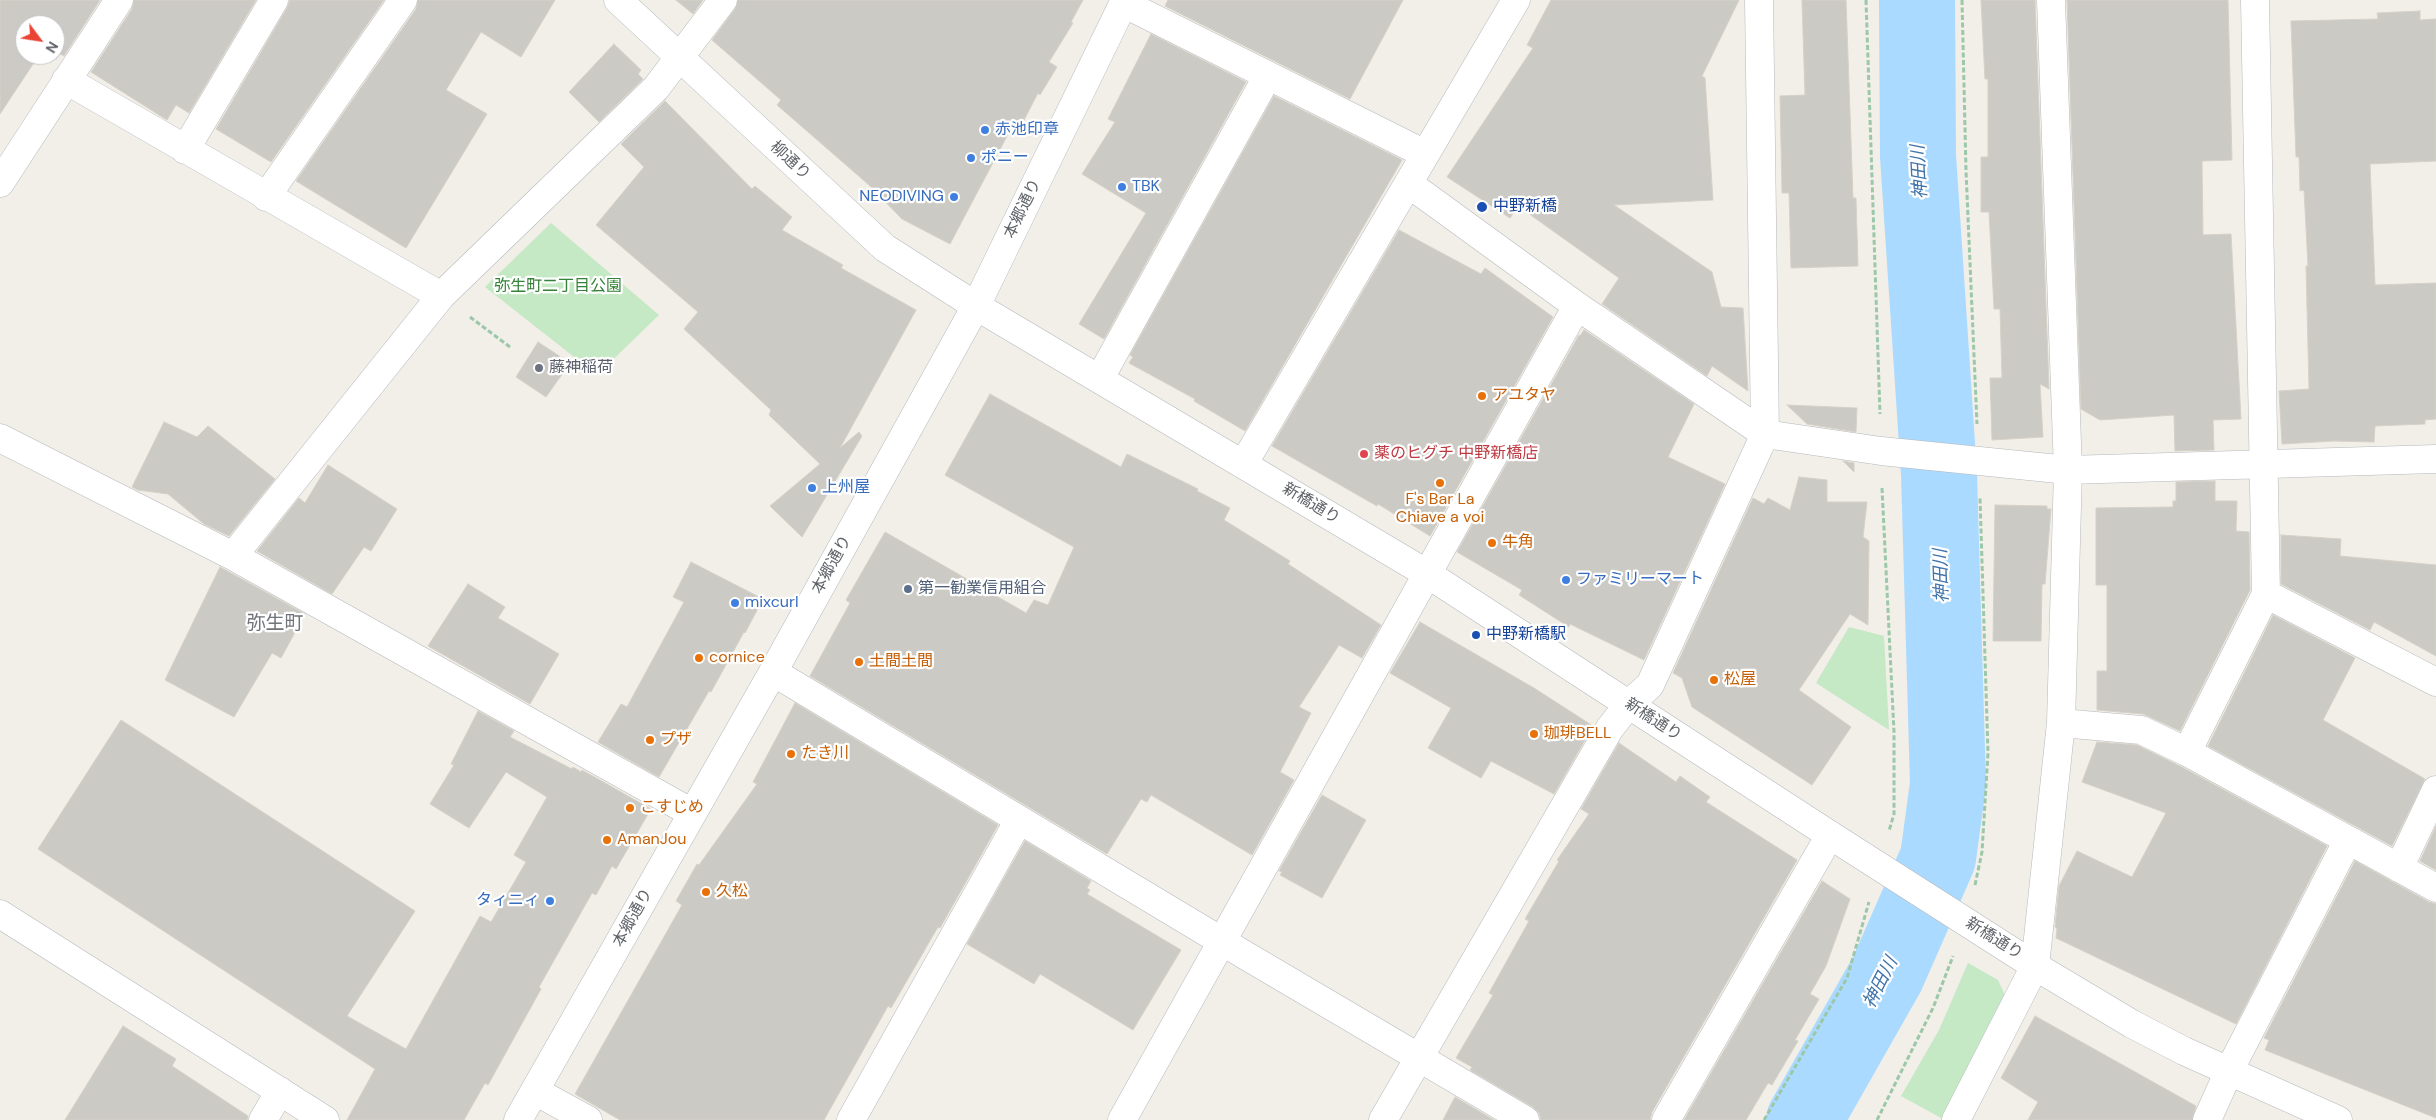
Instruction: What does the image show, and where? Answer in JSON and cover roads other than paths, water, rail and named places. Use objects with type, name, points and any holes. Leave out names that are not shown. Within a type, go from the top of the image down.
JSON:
[{"type":"street","points":[[4,169],[119,0]]},
{"type":"street","points":[[185,150],[274,0]]},
{"type":"street","points":[[266,197],[403,0]]},
{"type":"street","name":"柳通り","points":[[618,0],[884,248],[976,306]]},
{"type":"street","points":[[233,556],[441,296],[656,88],[723,0]]},
{"type":"street","points":[[1244,464],[1516,0]]},
{"type":"street","points":[[1383,1120],[1610,728],[1628,704],[1650,685],[1766,434],[1759,0]]},
{"type":"street","points":[[1956,1120],[2035,966],[2061,723],[2068,470],[2051,0]]},
{"type":"street","points":[[2187,752],[2266,594],[2255,0]]},
{"type":"street","points":[[1124,1],[1268,77],[1425,154]]},
{"type":"street","name":"本郷通り","points":[[518,1120],[773,672],[976,306],[1124,1]]},
{"type":"street","points":[[1100,378],[1268,77]]},
{"type":"street","points":[[66,80],[266,197],[441,296]]},
{"type":"street","points":[[1409,184],[1577,306],[1766,434],[1885,452],[2068,470],[2436,460]]},
{"type":"street","name":"新橋通り","points":[[976,306],[1426,573],[2035,966],[2132,1024],[2184,1051],[2338,1120]]},
{"type":"street","points":[[1122,1120],[1426,573],[1577,306]]},
{"type":"street","points":[[0,438],[233,556],[692,814]]},
{"type":"street","points":[[2266,594],[2436,682]]},
{"type":"street","points":[[773,672],[1221,941],[1525,1120]]},
{"type":"street","points":[[2061,723],[2141,730],[2187,752],[2436,888]]},
{"type":"street","points":[[2399,868],[2436,790]]},
{"type":"street","points":[[852,1120],[1019,820]]},
{"type":"street","points":[[1666,1120],[1830,835]]},
{"type":"street","points":[[2207,1120],[2229,1071],[2348,840]]},
{"type":"street","points":[[0,914],[325,1120]]},
{"type":"street","points":[[263,1120],[280,1091]]},
{"type":"street","points":[[535,1091],[588,1120]]},
{"type":"waterway","name":"神田川","points":[[1804,1120],[1887,974],[1938,858],[1948,784],[1939,474],[1918,156],[1917,0]]},
{"type":"place","name":"赤池印章","points":[[985,130]]},
{"type":"place","name":"ポニー","points":[[971,158]]},
{"type":"place","name":"TBK","points":[[1122,187]]},
{"type":"place","name":"NEODIVING","points":[[954,197]]},
{"type":"place","name":"中野新橋","points":[[1482,207]]},
{"type":"place","name":"藤神稲荷","points":[[539,368]]},
{"type":"place","name":"アユタヤ","points":[[1482,396]]},
{"type":"place","name":"薬のヒグチ 中野新橋店","points":[[1364,454]]},
{"type":"place","name":"F's Bar La Chiave a voi","points":[[1440,483]]},
{"type":"place","name":"上州屋","points":[[812,488]]},
{"type":"place","name":"牛角","points":[[1492,543]]},
{"type":"place","name":"ファミリーマート","points":[[1566,580]]},
{"type":"place","name":"第一勧業信用組合","points":[[908,589]]},
{"type":"place","name":"mixcurl","points":[[735,603]]},
{"type":"place","name":"中野新橋駅","points":[[1476,635]]},
{"type":"place","name":"cornice","points":[[699,658]]},
{"type":"place","name":"土間土間","points":[[859,662]]},
{"type":"place","name":"松屋","points":[[1714,680]]},
{"type":"place","name":"珈琲BELL","points":[[1534,734]]},
{"type":"place","name":"プザ","points":[[650,740]]},
{"type":"place","name":"たき川","points":[[791,754]]},
{"type":"place","name":"こすじめ","points":[[630,808]]},
{"type":"place","name":"AmanJou","points":[[607,840]]},
{"type":"place","name":"久松","points":[[706,892]]},
{"type":"place","name":"タィニィ","points":[[550,901]]},
{"type":"district","name":"弥生町","points":[[275,624]]},
{"type":"park label","name":"弥生町二丁目公園","points":[[558,287]]}]
